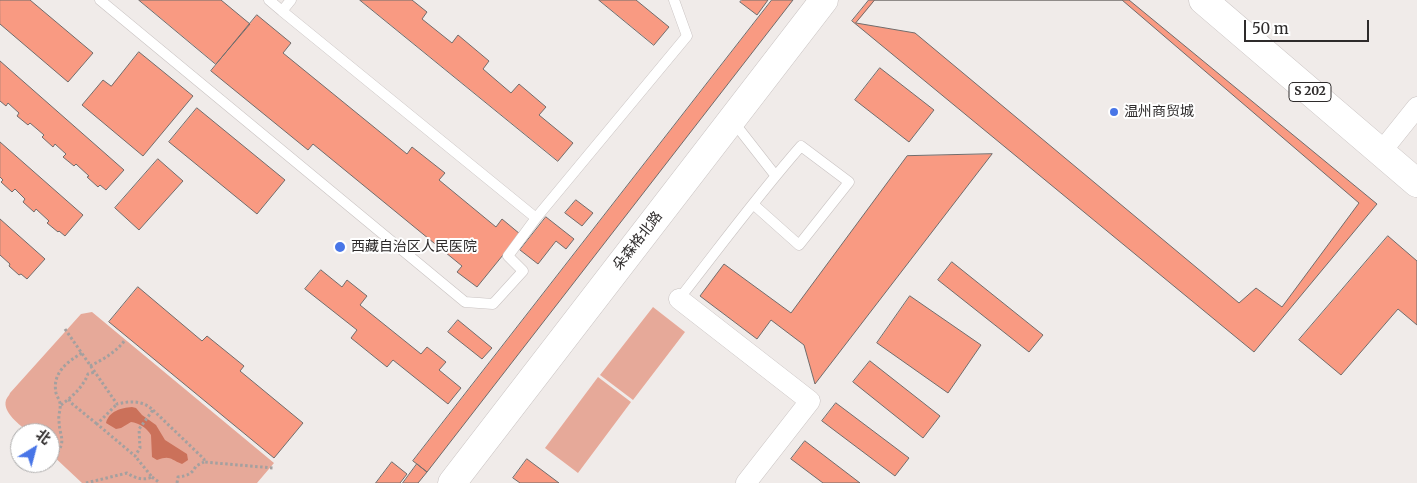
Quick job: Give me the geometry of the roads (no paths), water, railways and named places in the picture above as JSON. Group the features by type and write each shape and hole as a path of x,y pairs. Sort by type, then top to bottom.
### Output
{"street":[{"name":"朵森格北路","path":"452,483 824,0"},
{"name":"S 202","path":"1203,0 1417,183"},
{"path":"1380,152 1417,108"},
{"path":"679,299 810,401 746,483"}],"lane":[{"path":"100,0 465,302 493,304 523,271 508,256 536,218 687,36 674,0"},
{"path":"269,0 536,218"},
{"path":"282,11 291,0"},
{"path":"731,119 775,175"},
{"path":"679,299 775,175 801,146 849,182 799,245 753,204"}],"place":[{"name":"温州商贸城","path":"1114,112"},
{"name":"西藏自治区人民医院","path":"340,247"}]}
